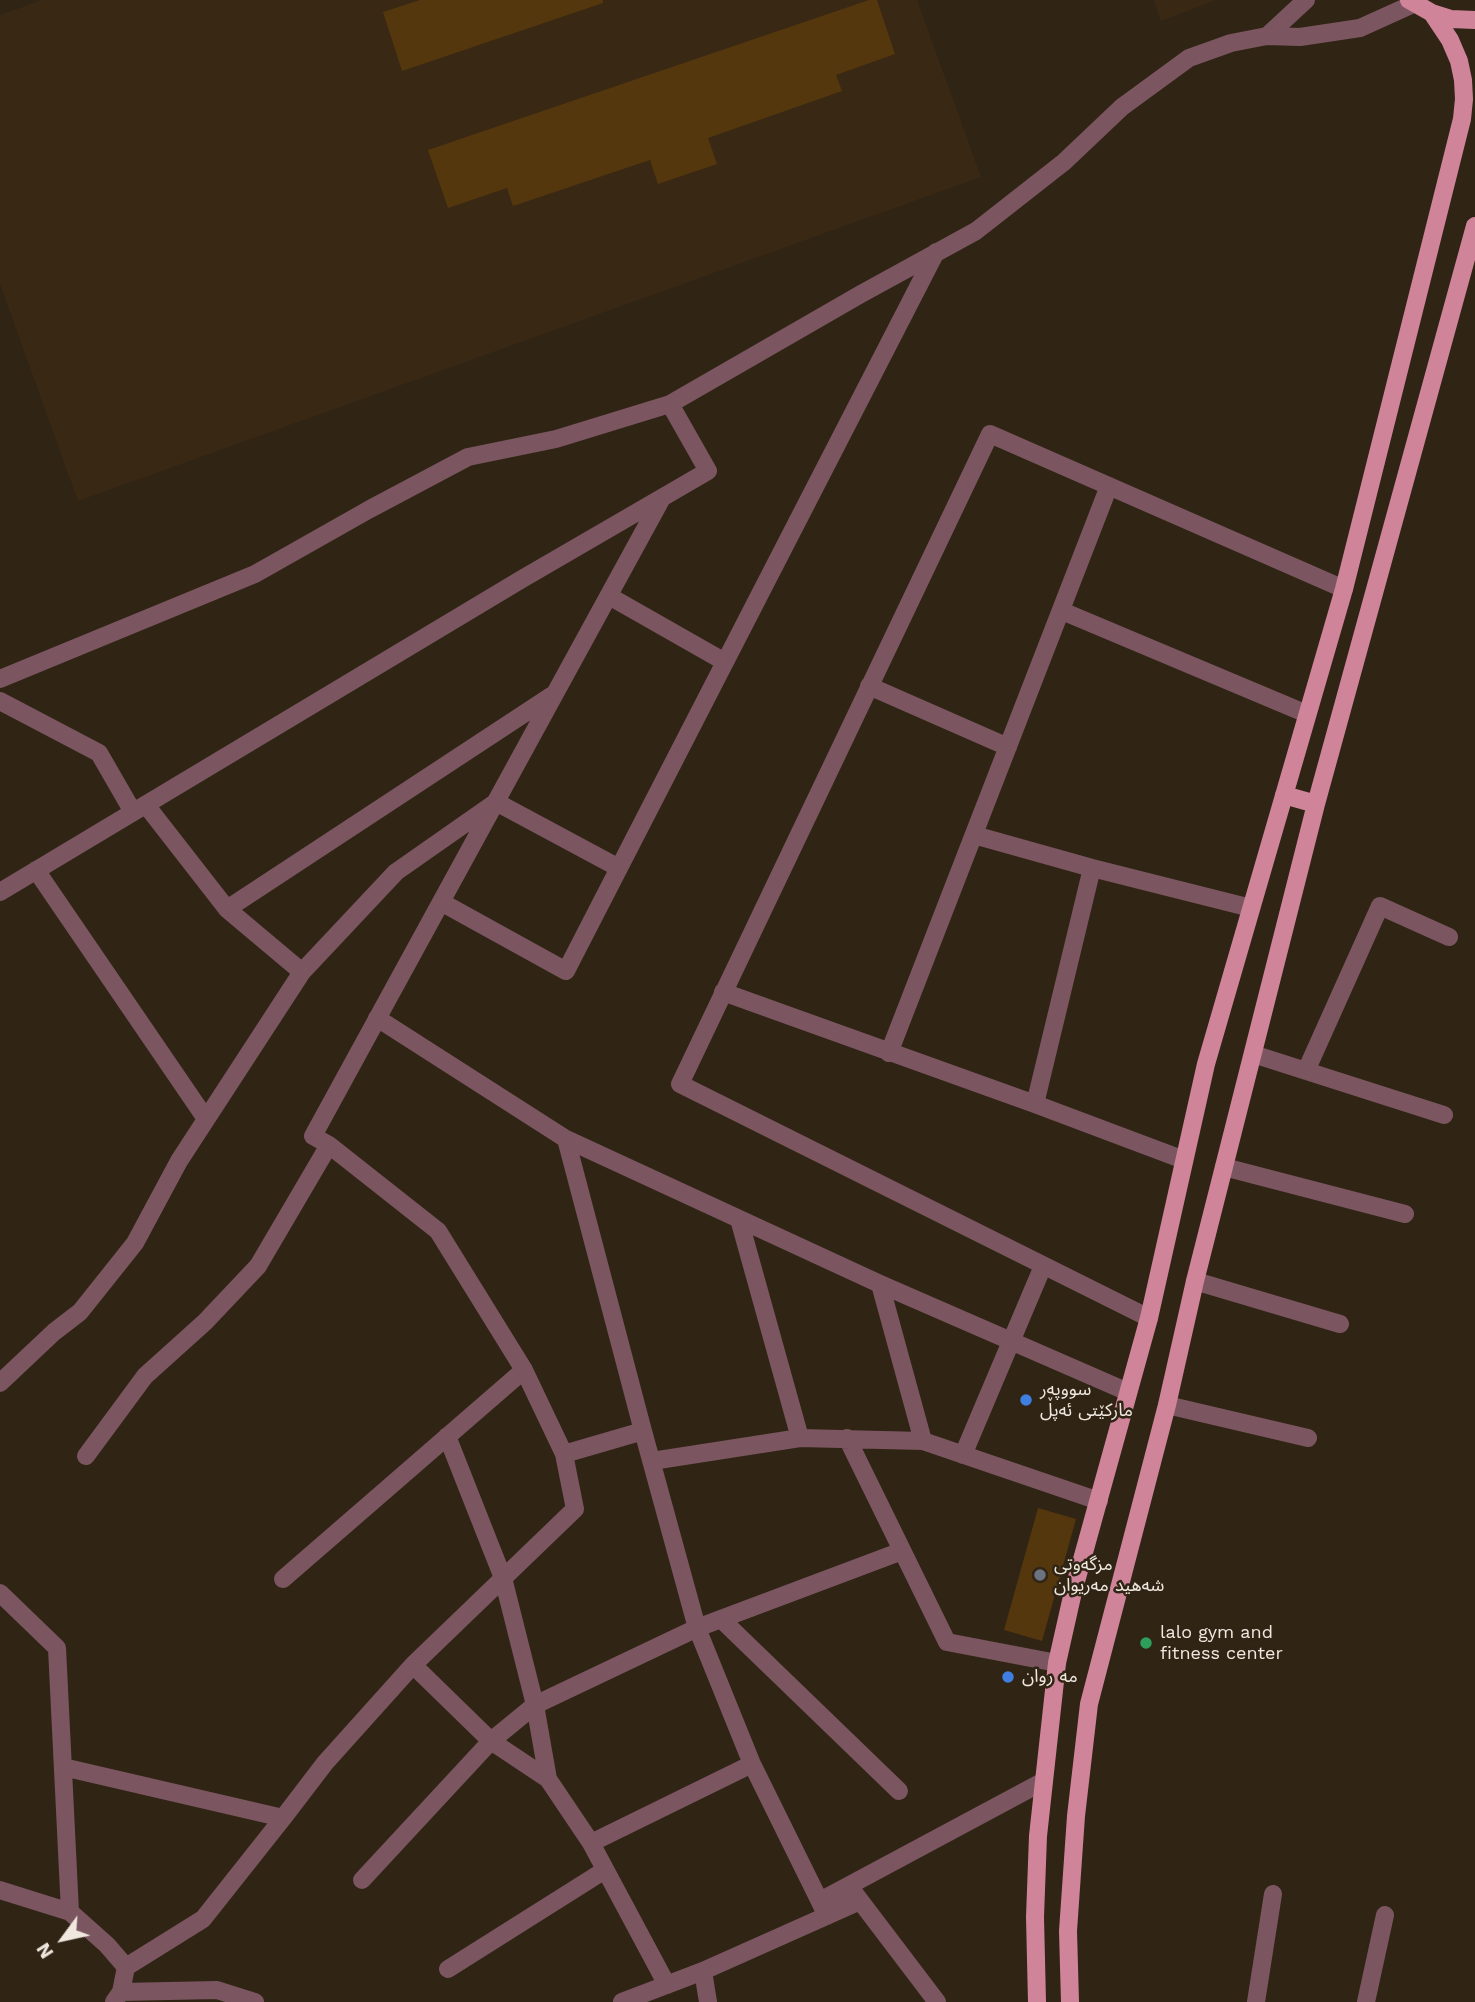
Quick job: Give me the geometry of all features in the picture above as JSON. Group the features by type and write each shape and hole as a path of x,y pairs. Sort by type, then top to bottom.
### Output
{"main road":[{"path":"1411,2 1451,19 1475,20"},
{"path":"1037,2002 1035,1917 1038,1836 1057,1663 1073,1592 1149,1318 1206,1064 1344,589 1462,120 1463,80 1458,61 1450,40 1432,13"},
{"path":"1070,2002 1068,1931 1076,1816 1089,1704 1167,1405 1195,1281 1316,804 1475,226"},
{"path":"1284,795 1316,804"}],"street":[{"path":"1267,36 1306,0"},
{"path":"0,679 255,573 468,457 556,439 670,404 976,231 1064,162 1122,107 1189,58 1231,43 1267,36 1300,37 1360,28 1411,2"},
{"path":"441,902 566,971 936,253"},
{"path":"0,892 522,579 708,471 670,404"},
{"path":"1149,1318 680,1084 990,434 1344,589"},
{"path":"889,1053 1109,486"},
{"path":"255,2002 217,1990 118,1997 126,1967 204,1919 319,1770 413,1665 575,1509 564,1454 524,1370 438,1231 329,1145 313,1136 662,498"},
{"path":"608,596 725,662"},
{"path":"1062,611 1307,714"},
{"path":"869,686 1008,747"},
{"path":"227,909 555,694"},
{"path":"0,701 99,753 139,809 227,909 302,972"},
{"path":"496,802 618,868"},
{"path":"0,1383 54,1332 80,1312 135,1243 179,1161 302,972 397,872 496,802"},
{"path":"974,835 1251,908"},
{"path":"1035,1104 1092,868"},
{"path":"36,870 206,1119"},
{"path":"1306,1071 1380,906 1449,937"},
{"path":"723,992 1184,1160"},
{"path":"377,1018 566,1139 880,1284 1128,1392"},
{"path":"1253,1054 1444,1115"},
{"path":"566,1139 697,1628 752,1764 823,1908"},
{"path":"86,1456 145,1376 205,1322 258,1266 329,1145"},
{"path":"1224,1167 1405,1214"},
{"path":"739,1219 800,1438"},
{"path":"964,1455 1043,1266"},
{"path":"1195,1281 1339,1324"},
{"path":"880,1284 923,1441"},
{"path":"283,1579 524,1370"},
{"path":"1167,1405 1308,1438"},
{"path":"564,1454 643,1431"},
{"path":"447,1436 503,1578 535,1705 548,1779"},
{"path":"652,1461 800,1438 923,1441 1099,1501"},
{"path":"847,1438 947,1642 1057,1663"},
{"path":"362,1880 491,1741 535,1705 697,1628 902,1551"},
{"path":"0,1592 57,1648 70,1912"},
{"path":"721,1619 899,1791"},
{"path":"413,1665 491,1741 548,1779 591,1843 667,1984"},
{"path":"591,1843 752,1764"},
{"path":"63,1767 283,1818"},
{"path":"622,2002 703,1971 823,1908 848,1885 1044,1781"},
{"path":"448,1969 605,1870"},
{"path":"848,1885 937,2002"},
{"path":"0,1890 70,1912 107,1945 126,1967"},
{"path":"1256,2002 1273,1894"},
{"path":"823,1908 860,1901"},
{"path":"1366,2002 1385,1914"},
{"path":"703,1971 708,2002"}],"shaded area":[{"path":"42,0 917,0 981,177 78,501 0,284 0,15"},
{"path":"1154,0 1216,0 1161,21"}],"building":[{"path":"420,0 603,0 603,3 402,71 383,12"},
{"path":"869,0 877,0 895,54 836,75 842,91 708,138 717,164 658,184 650,160 513,206 507,188 448,208 428,150"},
{"name":"مزگەوتی شەھید مەریوان","path":"1038,1508 1076,1519 1042,1641 1004,1630"}],"place":[{"name":"سووپەر مارکێتی ئەپڵ","path":"1026,1400"},
{"name":"مزگەوتی شەھید مەریوان","path":"1040,1575"},
{"name":"lalo gym and fitness center","path":"1146,1643"},
{"name":"مه روان","path":"1008,1677"}]}
